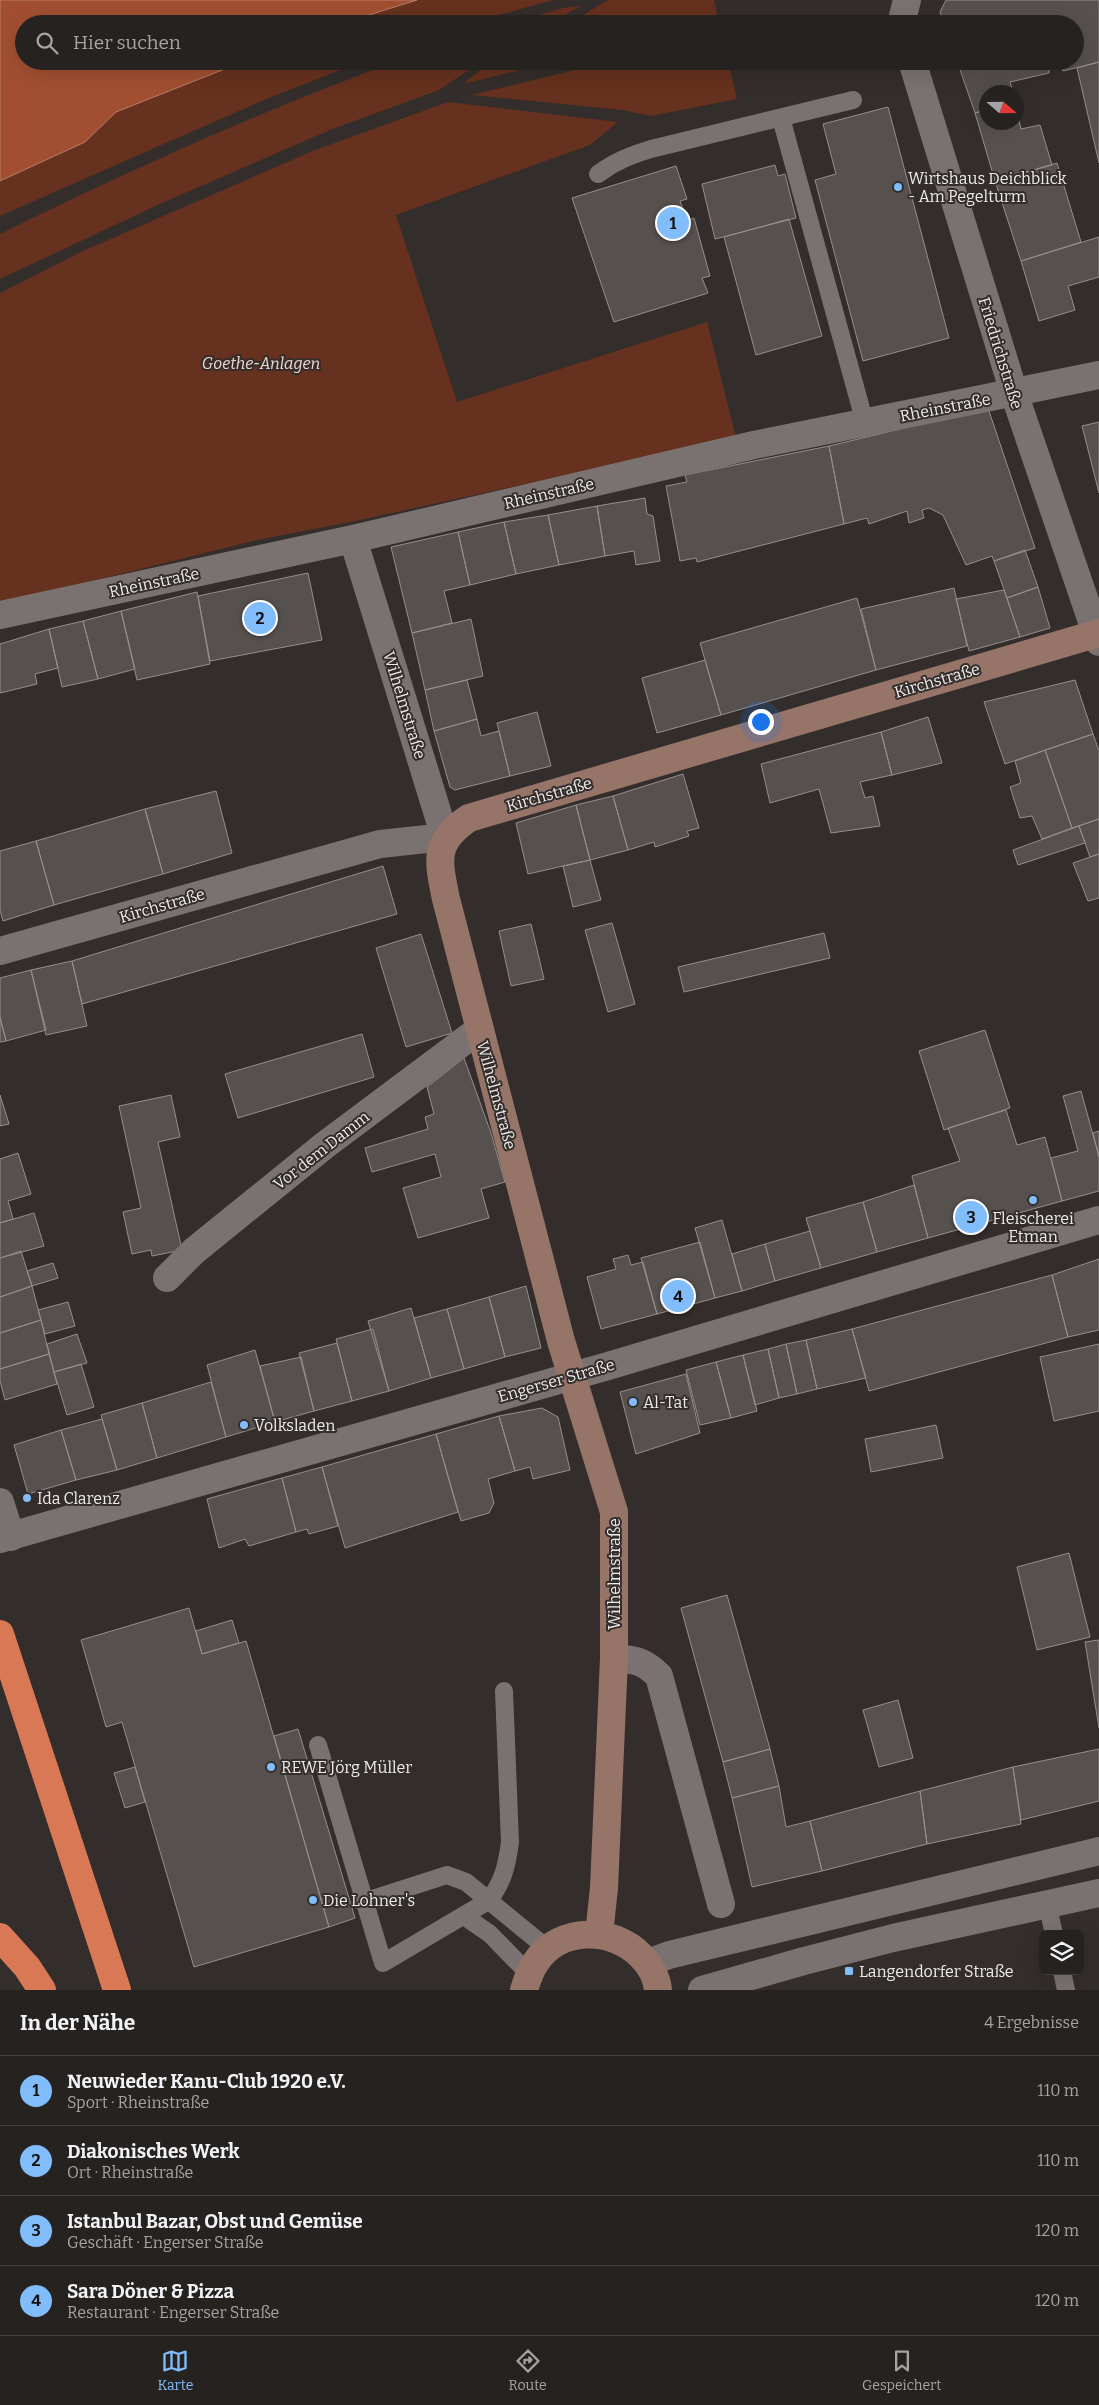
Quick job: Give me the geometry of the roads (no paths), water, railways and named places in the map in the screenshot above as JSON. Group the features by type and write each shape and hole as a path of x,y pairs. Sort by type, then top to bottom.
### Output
{"highway":[{"path":"0,1634 117,1990"},
{"path":"0,1937 27,1968 42,1990"}],"street":[{"path":"905,15 907,0"},
{"name":"Friedrichstraße","path":"915,70 1014,393 1098,636"},
{"name":"Rheinstraße","path":"0,615 353,539 754,445 1099,375"},
{"name":"Wilhelmstraße","path":"353,539 445,837 439,864 480,1029 571,1375 614,1512 614,1658 604,1888 599,1934"},
{"name":"Kirchstraße","path":"0,951 380,844 445,837 469,818 1098,636"},
{"name":"Vor dem Damm","path":"167,1278 194,1251 325,1145 480,1029"},
{"name":"Engerser Straße","path":"6,1538 1099,1220"},
{"path":"0,1502 6,1538"},
{"path":"614,1658 639,1660 650,1666 659,1676 721,1904"},
{"path":"648,1963 669,1955 1099,1851"},
{"path":"702,1990 884,1940 1099,1893"},
{"path":"526,1982 536,1960 548,1949 563,1940 581,1934 599,1934 618,1939 634,1949 648,1963 658,1990"}],"lane":[{"path":"598,174 610,164 651,149 853,100"},
{"path":"781,118 865,422"},
{"path":"318,1745 383,1964 488,1901 499,1887 508,1862 510,1842 504,1691"},
{"path":"364,1902 447,1875 466,1882 548,1949"},
{"path":"1048,1903 1053,1930"},
{"path":"464,1916 490,1934 526,1982"},
{"path":"1063,1975 1066,1990"}],"place":[{"name":"Wirtshaus Deichblick - Am Pegelturm","path":"898,187"},
{"name":"Neuwieder Kanu-Club 1920 e.V.","path":"673,223"},
{"name":"Diakonisches Werk","path":"260,618"},
{"name":"Fleischerei Etman","path":"1033,1200"},
{"name":"Istanbul Bazar, Obst und Gemüse","path":"971,1217"},
{"name":"Sara Döner & Pizza","path":"678,1296"},
{"name":"Al-Tat","path":"633,1402"},
{"name":"Volksladen","path":"244,1425"},
{"name":"Ida Clarenz","path":"27,1498"},
{"name":"REWE Jörg Müller","path":"271,1767"},
{"name":"Die Lohner's","path":"313,1900"},
{"name":"Langendorfer Straße","path":"849,1971"}],"park label":[{"name":"Goethe-Anlagen","path":"261,363"}]}
